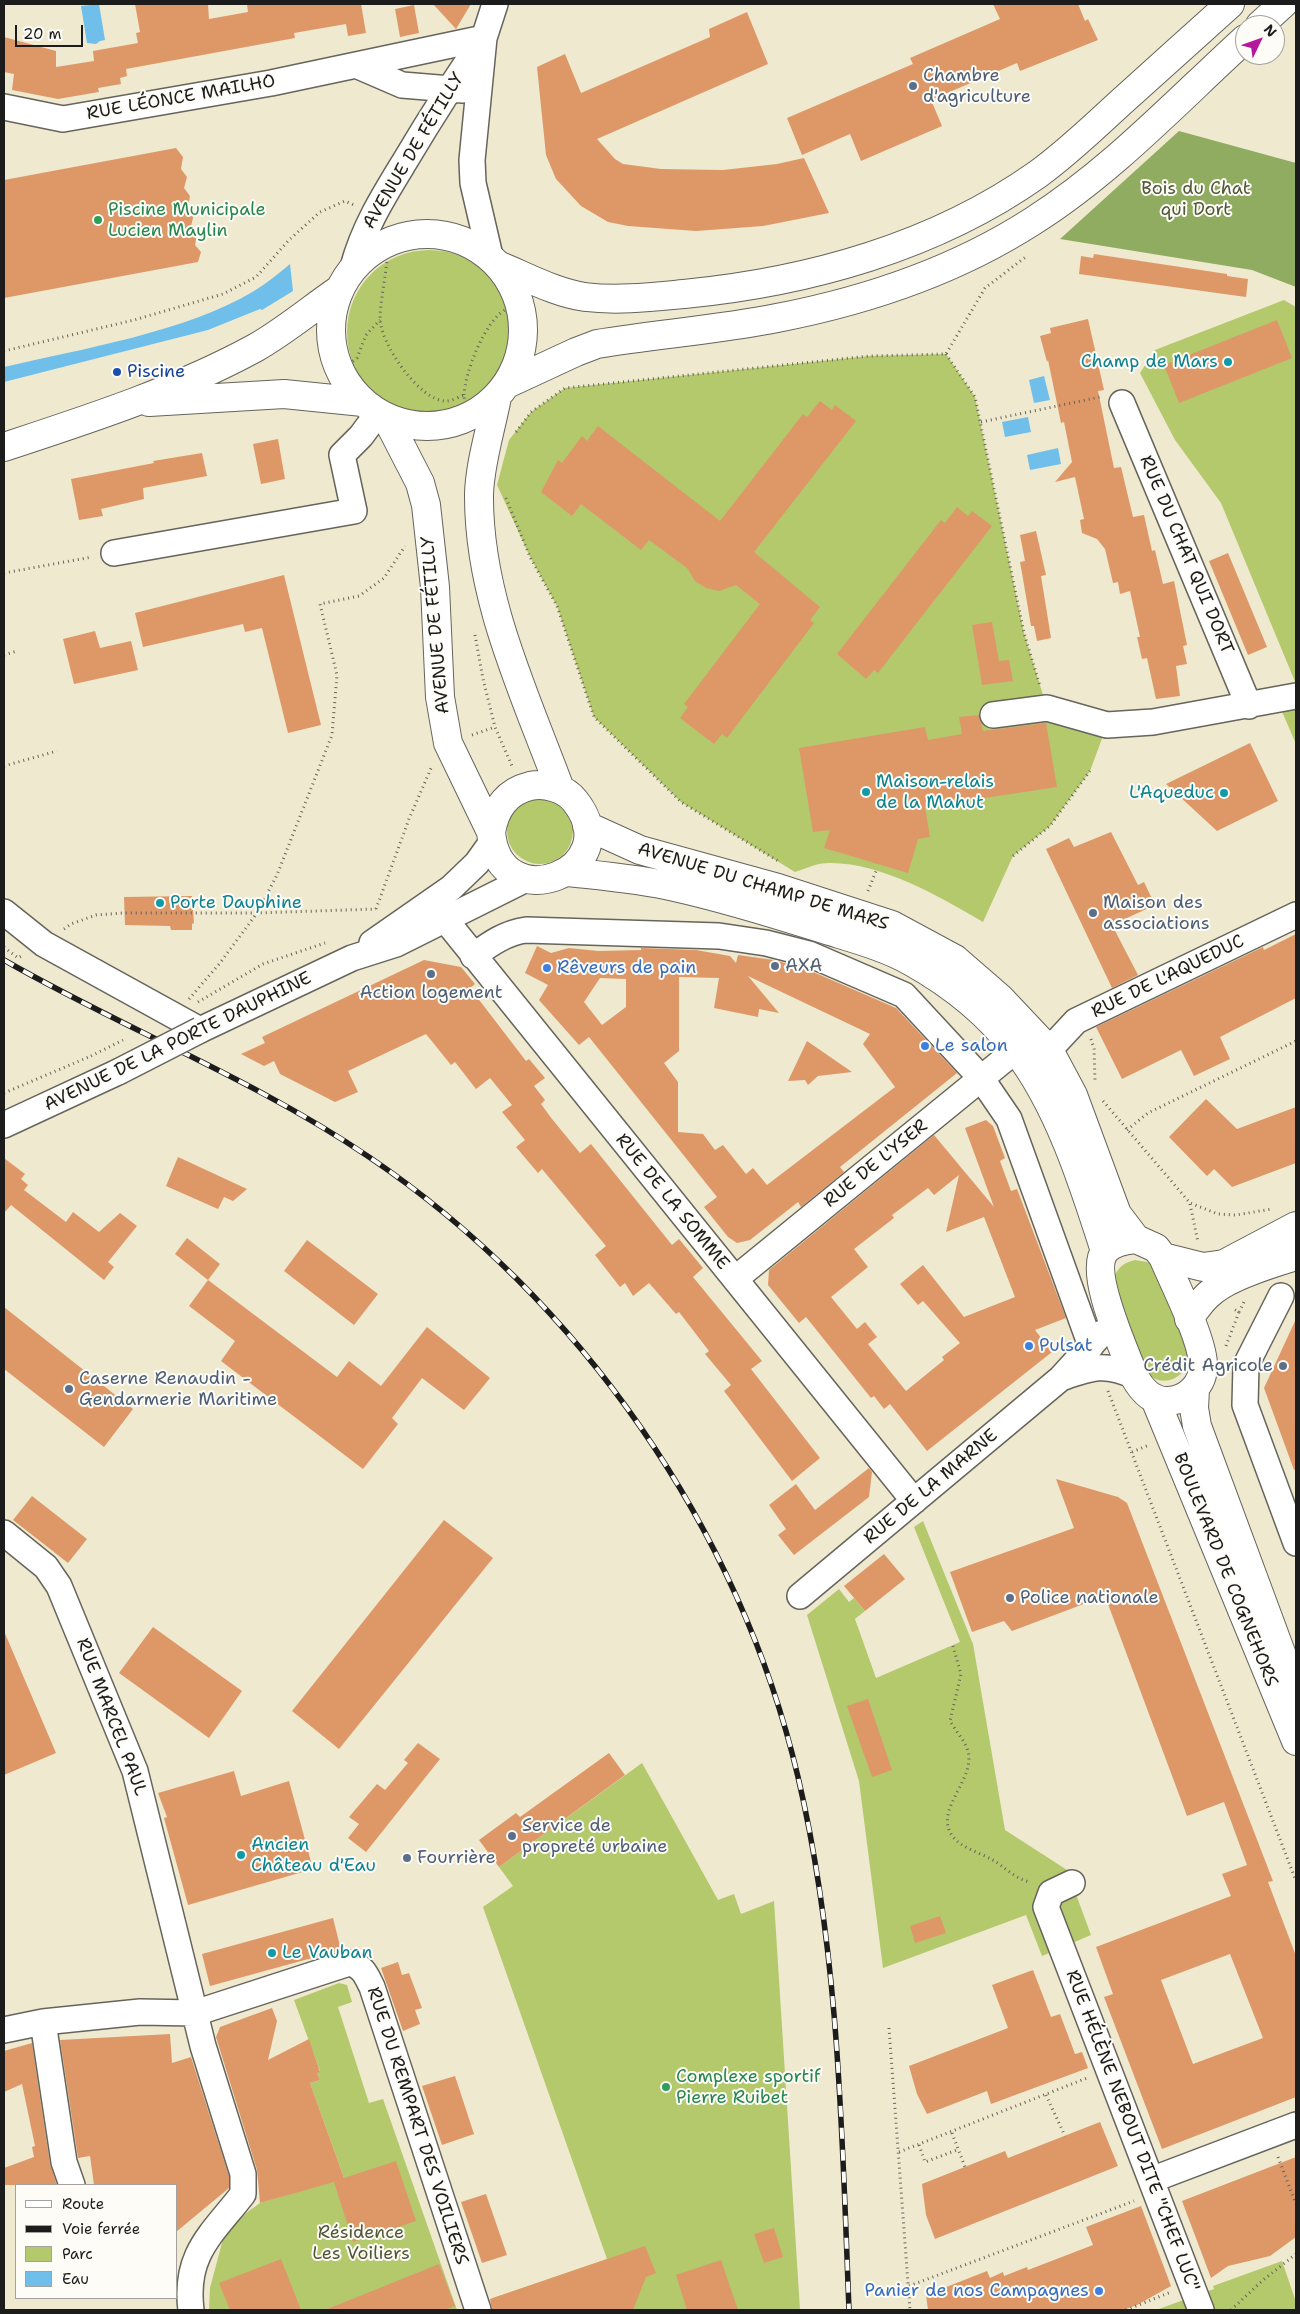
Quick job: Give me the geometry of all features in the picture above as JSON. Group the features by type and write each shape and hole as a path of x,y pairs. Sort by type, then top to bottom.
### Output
{"main road":[{"path":"4,447 137,402 256,347 346,278 369,252 388,241 408,234 430,233 452,236 472,244 495,261 542,283 584,297 612,299 730,289 811,274 914,240 986,207 1038,174 1075,144 1230,4"},
{"path":"1271,15 1283,4"},
{"path":"137,402 191,401 284,394 333,399 376,410 405,424 426,426 447,424 465,407 576,352 597,344 739,324 812,310 890,287 971,255 1006,238 1034,220 1099,173 1235,48"},
{"path":"495,261 513,285 521,307 524,327 522,347 517,366 502,390 480,493 484,558 496,616 560,789"},
{"path":"346,278 333,308 331,327 332,348 338,367 348,386 376,410"},
{"name":"AVENUE DE FÉTILLY","path":"376,410 420,483 426,505 435,587 440,697 448,743 492,837"},
{"path":"538,785 560,789 573,798 582,811 587,826 586,844 579,860 567,872 554,878 540,881 526,879 510,871 499,858 492,837 494,817 500,805 507,797 520,788 538,785"},
{"name":"AVENUE DU CHAMP DE MARS","path":"587,826 640,850 778,888 892,925 922,940 970,972 1018,1016 1049,1050 1073,1095 1117,1214 1136,1239"},
{"name":"AVENUE DU CHAMP DE MARS","path":"567,872 674,887 783,916 881,948 910,961 962,995 1000,1031 1016,1050 1050,1101 1105,1251"},
{"path":"1195,1389 1183,1398 1168,1401 1155,1399 1146,1393 1134,1376 1101,1280 1101,1259 1105,1251 1115,1244 1136,1239 1146,1241 1163,1257 1182,1264 1203,1267 1224,1264 1288,1217"},
{"path":"1189,1319 1201,1302 1215,1289 1265,1266 1296,1256"},
{"name":"BOULEVARD DE COGNEHORS","path":"1163,1257 1189,1319 1203,1365 1202,1376 1195,1389 1194,1408 1197,1426 1296,1693"},
{"name":"BOULEVARD DE COGNEHORS","path":"1155,1399 1296,1741"}],"street":[{"name":"AVENUE DE FÉTILLY","path":"495,4 484,38 472,160 473,182 495,261"},
{"name":"AVENUE DE FÉTILLY","path":"346,278 371,216 448,90 484,38"},
{"name":"RUE LÉONCE MAILHO","path":"4,107 63,119 271,83 484,38"},
{"path":"358,66 402,85 479,91"},
{"path":"402,85 415,98 420,116 421,134"},
{"name":"RUE DU CHAT QUI DORT","path":"1122,403 1249,706"},
{"path":"114,553 354,511 342,454 361,436 376,410"},
{"path":"993,715 1047,708 1107,725 1153,722 1296,696"},
{"name":"AVENUE DE LA PORTE DAUPHINE","path":"4,1125 118,1072 200,1030 352,958 396,944 438,912 492,837"},
{"name":"AVENUE DE LA PORTE DAUPHINE","path":"352,958 377,924 438,912 486,897 526,879"},
{"path":"4,912 44,944 200,1030"},
{"name":"RUE DE LA SOMME","path":"438,912 914,1501"},
{"name":"RUE DE L'AQUEDUC","path":"1049,1050 1076,1021 1296,914"},
{"path":"473,956 502,937 526,930 719,936 766,943 809,954 904,996 981,1078 1009,1119 1095,1356 1110,1367 1134,1376"},
{"name":"RUE DE L'YSER","path":"735,1279 1016,1050"},
{"path":"1265,1266 1288,1293 1246,1365 1245,1406 1296,1543"},
{"name":"RUE DE LA MARNE","path":"800,1596 1061,1378 1095,1356 1099,1338 1112,1316"},
{"name":"RUE MARCEL PAUL","path":"4,1533 46,1567 59,1586 117,1724 142,1795 195,2012 244,2186 243,2194 213,2229 201,2248 193,2267 191,2310"},
{"name":"RUE HÉLÈNE NEBOUT DITE \"CHEF LUC\"","path":"1065,1886 1051,1893 1046,1907 1200,2310"},
{"name":"RUE DU REMPART DES VOILIERS","path":"4,2030 43,2022 104,2015 140,2012 195,2012 349,1963 363,1970 372,1987 478,2310"},
{"path":"43,2022 64,2162 72,2184"},
{"path":"1154,2187 1296,2125"}],"path":[{"path":"4,351 134,320 224,294 256,277 289,240 320,212 345,201 354,205"},
{"path":"388,255 380,320 388,346 400,365 430,395 465,407 469,370 478,346 487,331 507,309 521,307 532,302 542,283"},
{"path":"333,399 324,372 349,364 357,358 366,335 380,320"},
{"path":"946,354 975,397 1024,633 1047,708"},
{"path":"981,422 1108,396 1122,403"},
{"path":"503,490 530,557 557,606 594,717 681,802 779,862"},
{"path":"174,1016 220,963 258,913 277,876 332,735 338,675 320,604 359,596 384,578 407,542"},
{"path":"4,573 114,553"},
{"path":"4,655 17,651"},
{"path":"495,727 506,747 520,788"},
{"path":"44,944 71,924 96,915 123,912 258,913 376,908 409,819 436,757 448,743"},
{"path":"4,766 58,751"},
{"path":"1013,856 1050,826 1090,771"},
{"path":"174,1016 263,964 332,940"},
{"path":"4,947 18,958"},
{"path":"1076,1021 1091,1038 1094,1049 1096,1089"},
{"path":"1127,1130 1148,1113 1296,1041"},
{"path":"4,1093 91,1056"},
{"path":"1098,1094 1190,1203 1201,1209 1218,1214 1288,1217"},
{"path":"1095,1356 1296,1881"},
{"path":"953,1646 962,1674 950,1721 968,1752 966,1774 947,1814 948,1827 954,1839 996,1861 1022,1880 1065,1886"},
{"path":"889,2028 910,2310"},
{"path":"899,2152 952,2133 1108,2069"},
{"path":"1046,2095 1064,2136"},
{"path":"952,2133 957,2150 966,2167"},
{"path":"1270,2135 1296,2204"},
{"path":"919,2145 925,2162 957,2150"},
{"path":"909,2286 1154,2187"},
{"path":"1231,2310 1262,2281 1296,2254"},
{"path":"1126,2310 1190,2284"}],"green space":[{"name":"Bois du Chat qui Dort","path":"1179,131 1296,163 1296,287 1252,270 1060,239"},
{"path":"429,250 453,254 474,264 487,274 497,287 507,308 511,332 507,356 497,377 487,390 474,400 453,410 429,414 405,410 384,400 371,390 361,377 351,356 347,332 351,308 361,287 371,274 384,264 405,254"},
{"path":"1284,300 1296,307 1296,684 1221,503 1175,440 1140,373 1155,350"},
{"path":"946,354 975,397 1024,633 1047,708 1107,725 1090,771 1050,826 1013,856 983,922 929,892 869,868 849,864 825,863 795,872 681,802 594,717 557,606 530,557 497,485 509,440 531,412 565,388 869,356"},
{"path":"1296,696 1296,744 1277,700"},
{"path":"533,798 547,798 559,803 568,812 573,824 571,844 564,855 547,864 533,864 521,859 512,850 507,838 507,824 512,812 521,803"},
{"path":"1135,1260 1147,1262 1158,1270 1188,1352 1187,1366 1180,1375 1170,1380 1162,1381 1155,1379 1143,1369 1113,1278 1122,1266"},
{"path":"923,1521 973,1644 1005,1830 1067,1870 1091,1935 1042,1956 1026,1915 883,1968 859,1781 807,1615 839,1589 849,1602 854,1598 865,1611 855,1619 876,1678 960,1642 914,1527"},
{"name":"Complexe sportif Pierre Ruibet","path":"642,1763 718,1900 734,1894 741,1914 774,1901 800,2310 496,2310 493,2298 607,2259 483,1907 513,1886 499,1867"},
{"name":"Résidence Les Voiliers","path":"339,1983 347,1985 352,2002 338,2007 369,2103 383,2099 457,2310 209,2310 210,2288 223,2239 242,2216 260,2203 344,2178 310,2083 320,2080 317,2073 320,2071 294,2000"},
{"path":"1282,2261 1296,2302 1296,2310 1156,2310 1214,2289 1213,2286"}],"water":[{"path":"99,4 105,40 96,44 87,43 81,6"},
{"path":"290,264 293,291 262,310 260,309 208,330 4,382 4,367 132,338 197,318 254,291"},
{"path":"1044,376 1050,400 1034,403 1029,380"},
{"path":"1028,417 1031,432 1005,437 1002,422"},
{"path":"1058,448 1061,464 1030,470 1027,455"}],"building":[{"path":"135,4 208,4 209,19 248,12 247,4 361,4 366,33 348,36 346,24 294,33 295,38 126,69 127,76 120,78 121,84 98,88 99,92 58,99 12,90 14,74 4,72 4,37 56,51 56,67 94,61 93,51 138,43 136,33 140,32"},
{"path":"433,4 471,4 456,29"},
{"name":"Chambre d'agriculture","path":"993,4 1078,4 1085,21 1088,19 1098,40 1020,71 1017,63 931,100 942,126 861,161 850,134 802,155 787,118 913,64 910,58 1000,19"},
{"path":"414,5 419,33 400,37 395,9"},
{"path":"747,12 768,64 597,139 615,159 623,164 661,169 723,170 777,164 804,158 829,213 763,226 696,231 628,226 608,222 581,206 556,179 546,155 537,67 565,54 581,93 710,37 709,29"},
{"name":"Piscine Municipale Lucien Maylin","path":"176,148 183,157 181,169 187,177 184,188 190,196 188,207 194,214 191,226 197,234 195,245 201,252 198,262 4,298 4,180"},
{"path":"1094,254 1227,274 1227,276 1248,279 1246,297 1079,274 1081,256 1093,258"},
{"path":"1088,319 1104,390 1098,391 1114,468 1121,467 1133,517 1144,515 1152,551 1155,550 1163,584 1174,581 1187,645 1183,646 1187,664 1176,666 1180,696 1156,699 1147,658 1142,659 1137,637 1140,637 1130,591 1120,594 1118,582 1113,583 1105,549 1097,539 1082,533 1080,520 1084,519 1075,477 1055,482 1072,462 1064,422 1061,423 1048,360 1047,362 1040,336 1051,333 1050,328"},
{"name":"Champ de Mars","path":"1277,320 1292,358 1179,403 1164,365"},
{"path":"820,401 832,410 835,405 856,421 754,552 820,607 810,620 814,623 727,738 722,734 714,744 680,718 688,707 684,704 760,604 736,585 719,591 706,588 695,581 687,568 649,540 641,550 581,504 572,516 541,492 558,460 562,463 582,436 587,441 598,426 720,521 803,414 807,417"},
{"path":"278,439 285,479 261,484 253,444"},
{"path":"202,453 207,476 143,488 144,499 101,509 103,516 79,520 71,479 154,463 153,461"},
{"path":"957,507 968,516 972,511 992,526 878,673 874,670 866,679 837,654 941,520 945,523"},
{"path":"1036,531 1046,575 1041,576 1051,638 1037,641 1034,626 1031,626 1020,562 1025,561 1020,535"},
{"path":"1228,553 1267,647 1248,655 1209,561"},
{"path":"284,575 321,725 288,733 262,628 245,632 243,624 143,647 135,613"},
{"path":"992,622 999,661 1009,660 1013,681 982,685 972,625"},
{"path":"95,631 100,648 131,641 138,670 74,684 63,639"},
{"name":"Maison-relais de la Mahut","path":"979,715 983,731 1046,723 1057,787 925,807 930,837 918,839 908,873 824,848 830,830 813,832 799,748 925,727 928,740 962,734 959,717"},
{"name":"L'Aqueduc","path":"1250,743 1278,801 1217,831 1166,784"},
{"path":"1111,832 1138,885 1144,882 1155,905 1112,925 1138,975 1112,988 1046,849 1069,838 1074,847"},
{"path":"192,896 194,923 192,924 192,930 171,930 170,926 125,925 124,897"},
{"path":"1296,934 1296,998 1220,1037 1230,1059 1194,1076 1181,1050 1122,1079 1096,1027 1263,947 1264,950"},
{"path":"537,946 551,953 569,948 598,951 641,950 641,948 696,950 730,956 736,963 738,955 774,960 804,968 896,1008 957,1073 840,1167 844,1172 801,1207 798,1202 750,1240 737,1243 728,1237 704,1207 717,1197 589,1037 579,1045 539,1000 548,985 525,973","holes":["748,976 870,1034 863,1044 895,1087 767,1185 753,1168 746,1174 723,1145 715,1150 703,1134 678,1132 678,1082 664,1063 679,1051 679,977 719,978 714,1008 758,1017 759,1009 779,1013","600,978 626,979 626,1007 602,1025 584,1002"]},
{"path":"424,960 461,967 475,984 470,988 526,1061 529,1059 545,1078 534,1086 545,1100 541,1104 552,1119 580,1153 591,1144 672,1245 679,1239 703,1268 693,1277 762,1361 751,1369 820,1458 792,1481 724,1391 731,1385 705,1354 709,1351 679,1312 676,1314 649,1283 633,1296 625,1283 620,1287 595,1255 606,1246 542,1169 538,1173 516,1147 525,1140 502,1112 512,1105 490,1078 476,1089 455,1062 451,1065 426,1034 348,1071 358,1092 335,1102 280,1074 274,1061 264,1066 241,1054 265,1043 262,1037"},
{"path":"807,1041 852,1072 818,1076 808,1085 805,1080 788,1081"},
{"path":"1206,1099 1237,1129 1296,1107 1296,1163 1232,1187 1214,1169 1207,1176 1169,1137"},
{"path":"986,1120 993,1126 1005,1158 1000,1161 1011,1191 1017,1189 1066,1318 1035,1330 1052,1352 927,1451 890,1404 884,1409 874,1396 871,1398 806,1317 799,1323 768,1285 769,1270 934,1135 994,1207 965,1128","holes":["959,1175 946,1232 984,1217 1015,1297 964,1317 923,1265 900,1284 918,1305 923,1301 960,1343 942,1357 944,1360 906,1391 868,1344 877,1337 865,1322 857,1329 831,1297 868,1267 854,1249 894,1218 892,1215 928,1188 934,1195"]},
{"path":"178,1157 247,1189 233,1201 224,1197 218,1209 166,1186"},
{"path":"4,1158 25,1174 21,1179 28,1185 24,1190 66,1222 73,1212 99,1232 120,1213 137,1226 108,1262 114,1267 104,1280 11,1205 4,1213"},
{"path":"187,1238 220,1264 208,1280 175,1254"},
{"path":"307,1240 378,1294 354,1325 284,1271"},
{"path":"208,1280 337,1377 349,1361 381,1386 427,1327 490,1378 464,1410 422,1378 392,1418 398,1424 363,1469 221,1361 235,1341 189,1306"},
{"name":"Caserne Renaudin - Gendarmerie Maritime","path":"4,1307 133,1409 104,1447 4,1369"},
{"path":"1296,1319 1296,1469 1294,1470 1264,1388"},
{"path":"869,1468 872,1472 869,1497 794,1555 778,1535 786,1529 769,1505 796,1484 815,1510"},
{"path":"1056,1479 1118,1497 1127,1503 1273,1881 1268,1882 1296,1956 1296,2097 1162,2149 1104,1997 1113,1994 1096,1947 1231,1896 1222,1874 1247,1865 1224,1802 1187,1816 1105,1596 1012,1631 1004,1621 972,1632 950,1572 1074,1528","holes":["1230,1954 1263,2038 1193,2064 1161,1980"]},
{"path":"32,1496 87,1539 68,1563 13,1520"},
{"path":"444,1520 493,1558 339,1749 292,1711"},
{"path":"884,1554 905,1579 865,1611 844,1586"},
{"path":"153,1627 242,1691 209,1738 119,1673"},
{"path":"4,1631 56,1753 4,1775"},
{"path":"868,1699 892,1770 872,1777 847,1706"},
{"path":"418,1743 440,1759 366,1852 348,1838 359,1824 349,1817 377,1784 385,1790 408,1763 404,1760"},
{"path":"609,1753 625,1775 499,1867 479,1840 516,1813 520,1817"},
{"name":"Ancien Château d'Eau","path":"234,1771 241,1796 289,1781 313,1869 188,1905 164,1818 167,1817 158,1793"},
{"path":"940,1916 946,1933 915,1943 910,1926"},
{"name":"Le Vauban","path":"333,1918 341,1950 210,1986 202,1954"},
{"path":"398,1962 402,1975 409,1973 422,2008 415,2010 420,2024 403,2031 381,1968"},
{"path":"1033,1970 1051,2017 1060,2014 1075,2054 1082,2052 1088,2068 991,2104 987,2091 927,2114 917,2094 909,2066 1008,2028 992,1985"},
{"path":"272,2008 277,2021 268,2060 309,2039 320,2072 317,2073 320,2080 310,2083 344,2178 396,2161 416,2221 353,2242 334,2182 260,2203 257,2170 216,2037 220,2027"},
{"path":"170,2034 172,2063 191,2057 229,2176 229,2188 178,2230 178,2184 94,2184 90,2156 78,2158 60,2040"},
{"path":"32,2043 50,2164 57,2184 4,2185 4,2168 34,2157 32,2147 35,2146 22,2084 4,2092 4,2051"},
{"path":"455,2076 474,2134 442,2145 422,2086"},
{"path":"1100,2122 1118,2166 935,2239 926,2215 922,2184 1005,2151 1008,2158"},
{"path":"1296,2157 1296,2237 1270,2256 1228,2266 1211,2278 1182,2201"},
{"path":"486,2194 507,2255 482,2263 461,2202"},
{"path":"1141,2206 1171,2286 1137,2305 1123,2310 928,2310 926,2295 987,2271 990,2278 1003,2272 1004,2276 1027,2267 1028,2270 1093,2245 1086,2227"},
{"path":"774,2228 783,2257 764,2263 754,2234"},
{"path":"645,2246 656,2273 646,2277 633,2310 492,2310 490,2299"},
{"path":"281,2259 301,2310 230,2310 219,2283"},
{"path":"721,2260 738,2310 687,2310 676,2275"},
{"path":"439,2264 455,2306 444,2310 325,2310"}],"railway":[{"path":"4,960 95,1009 280,1103 369,1157 446,1214 517,1279 582,1350 641,1428 692,1510 736,1596 772,1685 798,1777 812,1843 830,1975 841,2109 849,2310"}],"place":[{"name":"Chambre d'agriculture","path":"913,86"},
{"name":"Piscine Municipale Lucien Maylin","path":"98,220"},
{"name":"Champ de Mars","path":"1228,362"},
{"name":"Piscine","path":"117,372"},
{"name":"Maison-relais de la Mahut","path":"866,792"},
{"name":"L'Aqueduc","path":"1224,793"},
{"name":"Porte Dauphine","path":"160,903"},
{"name":"Maison des associations","path":"1093,913"},
{"name":"AXA","path":"775,966"},
{"name":"Rêveurs de pain","path":"547,968"},
{"name":"Action logement","path":"431,974"},
{"name":"Le salon","path":"925,1046"},
{"name":"Pulsat","path":"1029,1346"},
{"name":"Crédit Agricole","path":"1283,1366"},
{"name":"Caserne Renaudin - Gendarmerie Maritime","path":"69,1389"},
{"name":"Police nationale","path":"1010,1598"},
{"name":"Service de propreté urbaine","path":"512,1836"},
{"name":"Ancien Château d'Eau","path":"241,1855"},
{"name":"Fourrière","path":"407,1858"},
{"name":"Le Vauban","path":"272,1953"},
{"name":"Complexe sportif Pierre Ruibet","path":"666,2087"},
{"name":"Panier de nos Campagnes","path":"1099,2291"}]}
